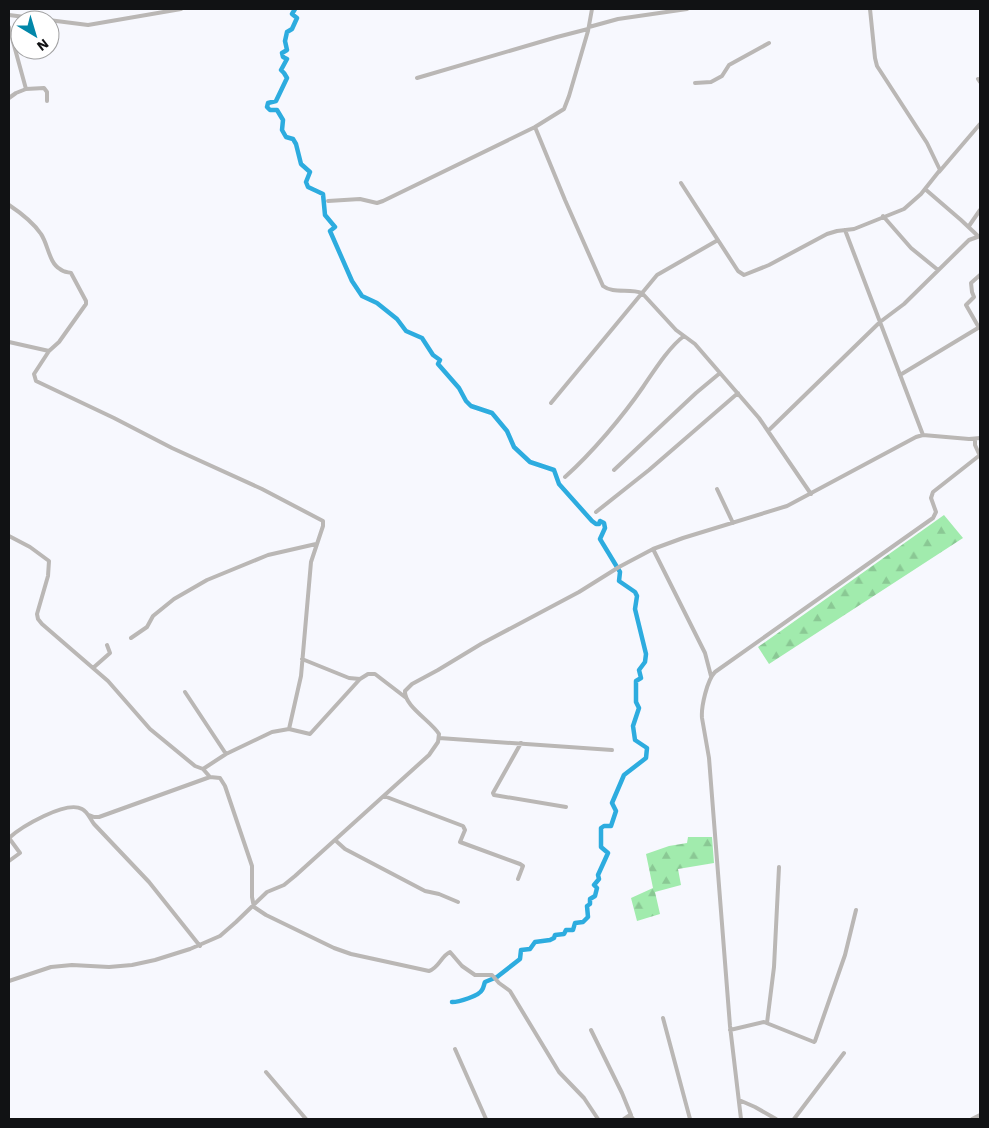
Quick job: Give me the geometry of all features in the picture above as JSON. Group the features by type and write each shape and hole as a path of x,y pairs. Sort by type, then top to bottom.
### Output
{"street":[{"path":"9,15 88,25 180,9"},
{"path":"328,201 360,198 377,203 383,201 535,127 561,112 566,106 592,9"},
{"path":"417,78 618,19 687,9"},
{"path":"870,9 877,66 927,142 939,172"},
{"path":"9,27 26,89"},
{"path":"695,83 711,82 722,76 729,65 769,43"},
{"path":"9,98 26,89 44,88 47,92 47,101"},
{"path":"681,183 738,271 744,275 769,265 827,234 854,229 904,210 925,189 980,124"},
{"path":"535,127 603,286 610,289 642,292 676,330 696,344 768,431 811,494"},
{"path":"768,431 880,322 904,304 969,240 979,236 925,189"},
{"path":"9,205 23,214 38,230 44,238 57,267 62,271 72,274 86,301 86,304 72,325 54,348 49,351 34,374 38,382 172,448 262,489 322,520 323,524 313,554 309,574 302,659 289,729"},
{"path":"969,226 980,210"},
{"path":"884,216 911,248 938,270"},
{"path":"845,230 922,435"},
{"path":"551,403 657,275 718,240"},
{"path":"900,375 978,328 966,305 974,297 971,283 980,275"},
{"path":"565,477 611,428 648,378 684,336"},
{"path":"9,342 49,351"},
{"path":"614,470 696,393 720,374"},
{"path":"596,512 649,470 738,394"},
{"path":"405,696 406,690 412,684 653,549 786,506 909,440 922,435 978,439 975,446 980,455 933,492 931,498 936,512 934,518 711,676"},
{"path":"717,489 733,523"},
{"path":"9,536 30,547 49,561 48,576 37,614 39,621 108,681 150,729 195,766 203,769 210,777"},
{"path":"131,638 147,627 153,616 174,599 207,580 268,555 316,544"},
{"path":"653,549 705,653 711,676 701,712 709,758 730,1030 740,1119"},
{"path":"93,668 110,653 107,645"},
{"path":"302,659 349,678 360,679"},
{"path":"9,981 39,970 58,966 109,967 132,965 160,959 200,946 226,931 267,892 280,887 290,880 429,755 439,738 438,731 412,706 405,696 375,674 368,674 360,679 311,733 289,729 272,732 226,754 203,769"},
{"path":"185,692 226,754"},
{"path":"439,738 612,750"},
{"path":"520,744 493,793 494,795 566,807"},
{"path":"9,862 20,853 9,838 33,821 67,808 79,808 89,815 99,817 210,777 220,778 225,786 252,866 253,904 256,909 320,942 346,952 429,971 450,952 460,964 473,974 483,976 490,974 510,991 559,1072 584,1098 598,1119"},
{"path":"384,796 463,826 465,830 460,842 520,864 522,866 518,879"},
{"path":"89,815 94,824 149,882 200,946"},
{"path":"335,840 345,849 425,891 434,892 458,902"},
{"path":"766,1023 774,967 779,866"},
{"path":"730,1030 764,1022 814,1042 845,955 856,910"},
{"path":"663,1018 690,1119"},
{"path":"591,1030 632,1117 624,1119"},
{"path":"455,1049 486,1119"},
{"path":"794,1119 844,1053"},
{"path":"266,1072 306,1119"},
{"path":"739,1100 776,1119"},
{"path":"972,1119 980,1115"}],"green space":[{"path":"944,515 963,538 769,664 758,647"},
{"path":"688,837 712,837 714,863 678,869 681,885 655,892 660,914 637,921 631,898 653,888 646,854 669,846 687,843"}],"waterway":[{"path":"295,9 292,14 297,18 292,29 287,32 285,41 287,50 282,53 283,57 287,59 281,70 287,78 276,101 268,103 267,107 270,110 277,110 283,120 282,130 286,137 293,139 296,144 301,164 310,172 306,182 308,187 323,194 325,215 335,227 330,231 352,281 362,296 377,303 397,319 406,331 422,338 433,355 440,360 438,364 459,388 471,406 492,413 507,431 514,447 530,462 554,470 559,484 592,521 596,524 599,524 600,521 604,523 605,528 600,539 620,572 619,581 635,592 637,596 635,609 646,654 645,662 639,670 641,678 636,681 636,702 639,708 633,726 635,740 647,748 646,758 624,775 612,803 616,811 611,826 601,828 601,847 608,853 598,875 599,879 594,885 597,888 595,896 590,899 590,904 587,906 588,917 583,922 575,923 573,930 566,930 564,934 555,935 550,940 535,942 530,949 521,950 520,959 497,977 485,982 480,992 468,998 452,1002"}]}
